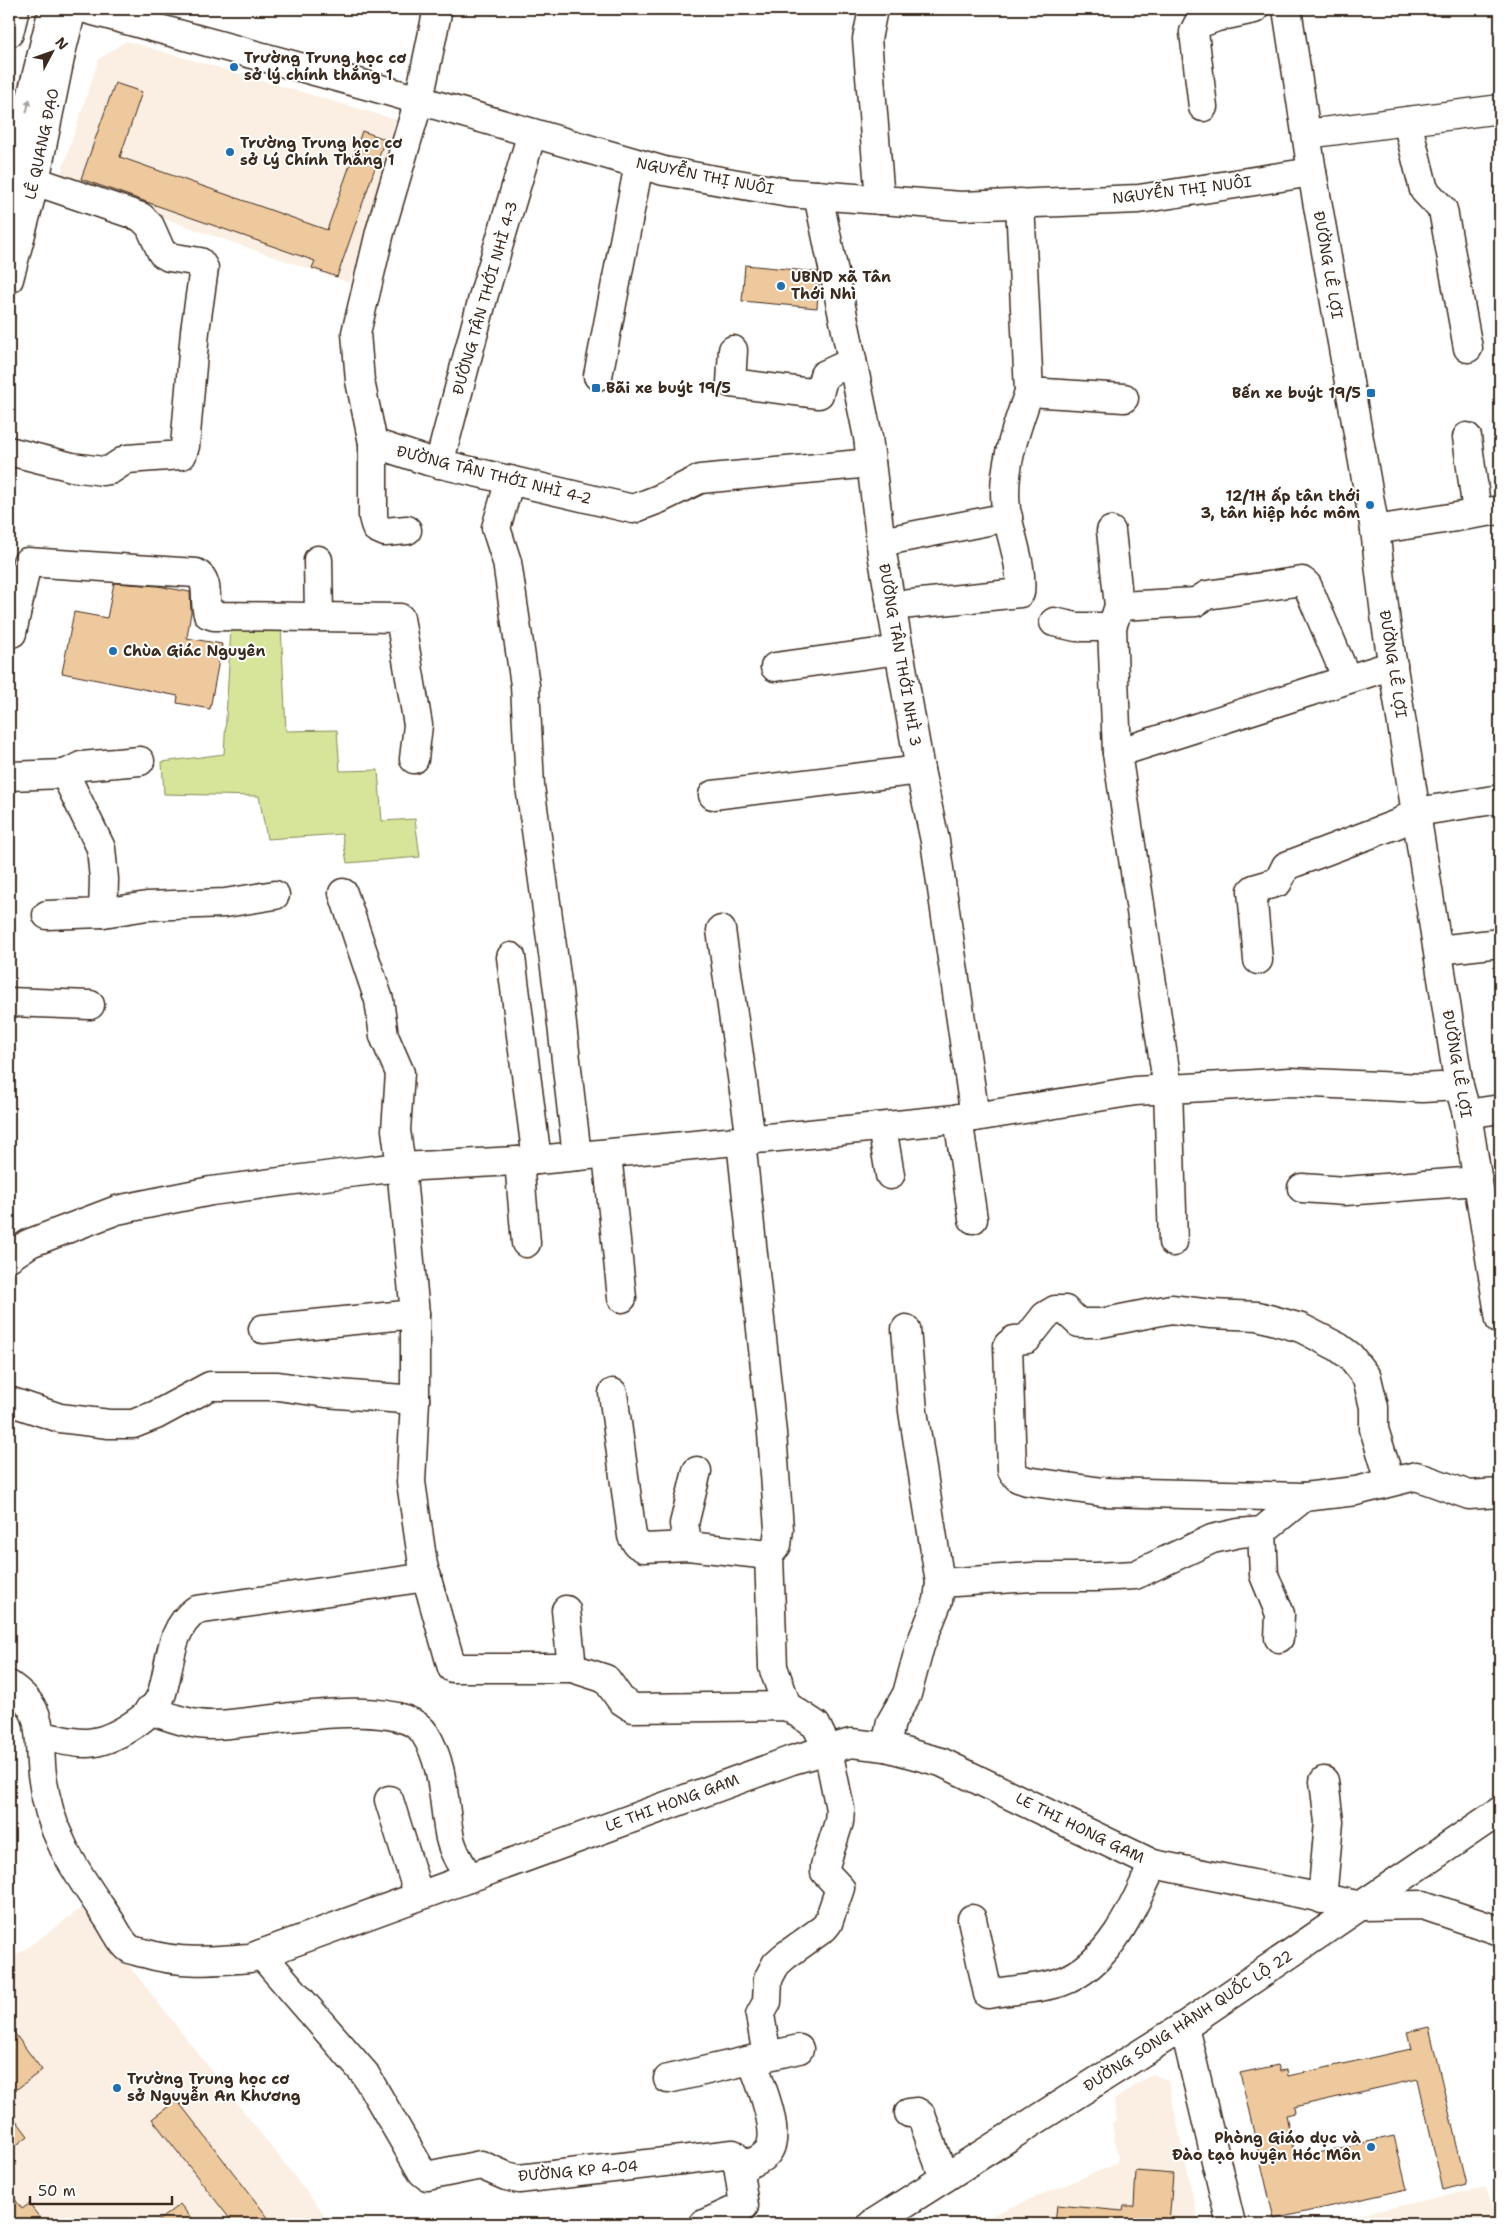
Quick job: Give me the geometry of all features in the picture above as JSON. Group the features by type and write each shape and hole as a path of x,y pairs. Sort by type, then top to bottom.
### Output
{"main road":[{"path":"9,33 15,9"},
{"name":"LÊ QUANG ĐẠO","path":"9,187 53,9"},
{"name":"LÊ QUANG ĐẠO","path":"9,279 35,181 61,52 72,9"},
{"name":"NGUYỄN THỊ NUÔI","path":"86,9 149,16 419,100 664,171 779,192 961,206 1139,199 1312,172"},
{"path":"407,530 385,532 376,528 373,517 373,443 360,381 356,333 380,232 419,100 437,13 435,9"},
{"path":"873,9 867,39 880,200"},
{"path":"1203,107 1194,32 1198,24 1218,17 1254,9"},
{"name":"ĐƯỜNG LÊ LỢI","path":"1287,9 1312,172 1375,530 1393,665 1459,1086 1467,1114 1500,1320"},
{"path":"1306,134 1500,109"},
{"path":"1406,121 1424,190 1443,210 1468,348"},
{"name":"ĐƯỜNG TÂN THỚI NHÌ 4-3","path":"439,464 484,294 532,133"},
{"path":"598,376 639,164"},
{"path":"9,451 72,467 103,471 110,470 127,459 182,456 185,446 194,331 204,268 200,262 169,257 162,253 150,226 141,217 35,181"},
{"name":"ĐƯỜNG TÂN THỚI NHÌ 3","path":"818,195 871,463 891,606 920,770 935,842 966,1118 973,1219"},
{"path":"891,606 1020,593 1016,555 1008,517 1005,482 1011,448 1029,392 1020,203"},
{"path":"733,350 731,383 819,394 824,376 852,362"},
{"path":"1029,392 1124,398"},
{"path":"1375,530 1489,512 1467,437"},
{"name":"ĐƯỜNG TÂN THỚI NHÌ 4-2","path":"373,443 439,464 633,509 700,479 871,463"},
{"path":"510,480 496,528 507,562 525,685 530,786 558,990 577,1156"},
{"path":"881,542 1008,517"},
{"path":"1111,531 1116,617 1117,753 1168,1089 1173,1242"},
{"path":"318,560 318,616"},
{"path":"9,632 12,632 27,562 196,573 202,576 205,582 208,614 400,618 418,725 414,759"},
{"path":"1054,622 1076,627 1116,617 1196,602 1207,595 1302,580 1306,585 1347,679"},
{"path":"775,668 899,650"},
{"path":"1117,753 1393,665"},
{"path":"9,776 65,774 81,766 140,761"},
{"path":"713,795 920,770"},
{"path":"65,774 101,848 104,878 103,913"},
{"path":"1258,960 1253,890 1278,882 1286,866 1398,824 1416,812 1500,799"},
{"path":"343,893 379,1000 384,1036 400,1074 396,1130 415,1314 415,1400 411,1482 427,1577 452,1668 572,1668 606,1679 620,1700 633,1708 787,1706 816,1725 828,1750 840,1809 839,1822 824,1866 825,1872 840,1888 828,1923 776,1964 768,1979 767,2002 760,2015 760,2058 770,2112 772,2139 769,2150 761,2158 739,2168 744,2206 704,2224"},
{"path":"46,915 103,913 147,906 225,903 275,895"},
{"path":"721,930 746,1140 779,1529 777,1545 769,1555 773,1667 787,1706"},
{"path":"1438,950 1500,943"},
{"path":"511,957 528,1161 526,1243"},
{"path":"9,1002 90,1006"},
{"path":"9,1257 30,1244 117,1210 211,1191 401,1167 528,1161 882,1127 966,1118 1135,1091 1290,1082 1422,1088 1459,1086"},
{"path":"1467,1114 1500,1109"},
{"path":"882,1127 890,1174"},
{"path":"607,1154 622,1298"},
{"path":"1302,1188 1345,1191 1477,1182"},
{"path":"1390,1481 1374,1429 1374,1407 1366,1378 1350,1356 1338,1347 1302,1328 1258,1316 1211,1314 1171,1309 1101,1323 1079,1323 1064,1310 1055,1310 1045,1316 1028,1339 1014,1340 1008,1345 1012,1466 1018,1478 1062,1488 1102,1492 1304,1497 1356,1491 1416,1476 1469,1495 1500,1493"},
{"path":"263,1329 415,1314"},
{"path":"886,1747 891,1722 907,1694 920,1646 938,1601 940,1583 913,1411 906,1329"},
{"path":"9,1401 60,1418 109,1424 132,1424 156,1415 210,1386 278,1386 326,1393 415,1400"},
{"path":"613,1393 632,1536 637,1544 644,1548 688,1546 769,1555"},
{"path":"688,1546 684,1524 697,1471"},
{"path":"940,1583 1032,1577 1122,1577 1145,1572 1212,1539 1239,1533 1262,1531 1304,1497"},
{"path":"1262,1531 1265,1580 1280,1614 1279,1638"},
{"path":"41,1736 87,1743 116,1735 143,1718 161,1696 176,1635 185,1618 196,1610 427,1577"},
{"path":"566,1610 572,1668"},
{"name":"LE THI HONG GAM","path":"9,1685 24,1695 35,1712 41,1736 42,1774 50,1821 67,1857 129,1949 165,1960 203,1962 250,1958 792,1760 851,1743 886,1747 941,1762 1153,1864 1362,1906 1423,1905 1500,1931"},
{"path":"149,1710 189,1722 211,1725 304,1716 367,1713 397,1716 413,1722 427,1736 435,1756 443,1784 452,1844 468,1878"},
{"path":"1322,1899 1329,1822 1324,1781"},
{"path":"389,1800 419,1896"},
{"name":"ĐƯỜNG SONG HÀNH QUỐC LỘ 22","path":"872,2224 1184,2026 1500,1810"},
{"path":"972,1919 988,1994 1061,1982 1091,1964 1116,1936 1138,1899 1153,1864"},
{"name":"ĐƯỜNG KP 4-04","path":"261,1954 365,2074 422,2172 428,2176 480,2165 519,2179 728,2153 737,2158 739,2168"},
{"path":"1184,2026 1231,2224"},
{"path":"668,2079 799,2049"},
{"path":"910,2114 917,2112 921,2115 944,2178"}],"shaded area":[{"name":"Trường Trung học cơ sở Lý Chính Thắng 1","path":"126,41 401,121 350,283 58,182 99,59"},
{"name":"Trường Trung học cơ sở Nguyễn An Khương","path":"83,1907 324,2214 310,2224 9,2224 9,1961"},
{"path":"1152,2074 1168,2081 1199,2224 978,2224 978,2221 1116,2164 1118,2157 1112,2123 1117,2121 1114,2100"},
{"path":"1486,2187 1497,2224 1318,2224 1476,2189"}],"green space":[{"path":"281,625 286,731 337,730 340,771 378,770 382,821 415,819 420,857 347,863 342,834 267,839 259,796 164,794 162,762 224,754 231,627"}],"building":[{"path":"115,83 142,92 120,157 327,230 362,131 385,139 337,277 312,268 315,261 81,179"},
{"name":"UBND xã Tân Thới Nhì","path":"745,265 818,272 817,308 742,301"},
{"path":"114,583 158,586 190,592 191,612 187,638 222,644 210,709 177,703 178,696 62,673 74,612 107,618"},
{"path":"9,2026 42,2070 9,2095"},
{"name":"Phòng Giáo dục và Đào tạo huyện Hóc Môn","path":"1429,2027 1466,2184 1443,2190 1418,2079 1294,2107 1295,2113 1286,2115 1295,2158 1394,2136 1407,2189 1274,2219 1240,2073 1278,2065 1280,2071 1287,2070 1288,2076 1411,2049 1407,2032"},
{"path":"177,2100 273,2224 234,2224 152,2119"},
{"path":"9,2111 28,2136 9,2151"},
{"path":"1136,2171 1173,2174 1169,2224 1055,2224 1057,2205 1123,2211 1124,2206 1134,2206"},
{"path":"9,2191 22,2209 29,2204 45,2224 9,2224"},
{"path":"180,2204 196,2224 154,2224"}],"place":[{"name":"Trường Trung học cơ sở lý chính thắng 1","path":"234,67"},
{"name":"Trường Trung học cơ sở Lý Chính Thắng 1","path":"230,152"},
{"name":"UBND xã Tân Thới Nhì","path":"781,286"},
{"name":"Bãi xe buýt 19/5","path":"596,388"},
{"name":"Bến xe buýt 19/5","path":"1371,393"},
{"name":"12/1H ấp tân thới 3, tân hiệp hóc môm","path":"1370,505"},
{"name":"Chùa Giác Nguyên","path":"113,651"},
{"name":"Trường Trung học cơ sở Nguyễn An Khương","path":"117,2088"},
{"name":"Phòng Giáo dục và Đào tạo huyện Hóc Môn","path":"1371,2147"}]}
